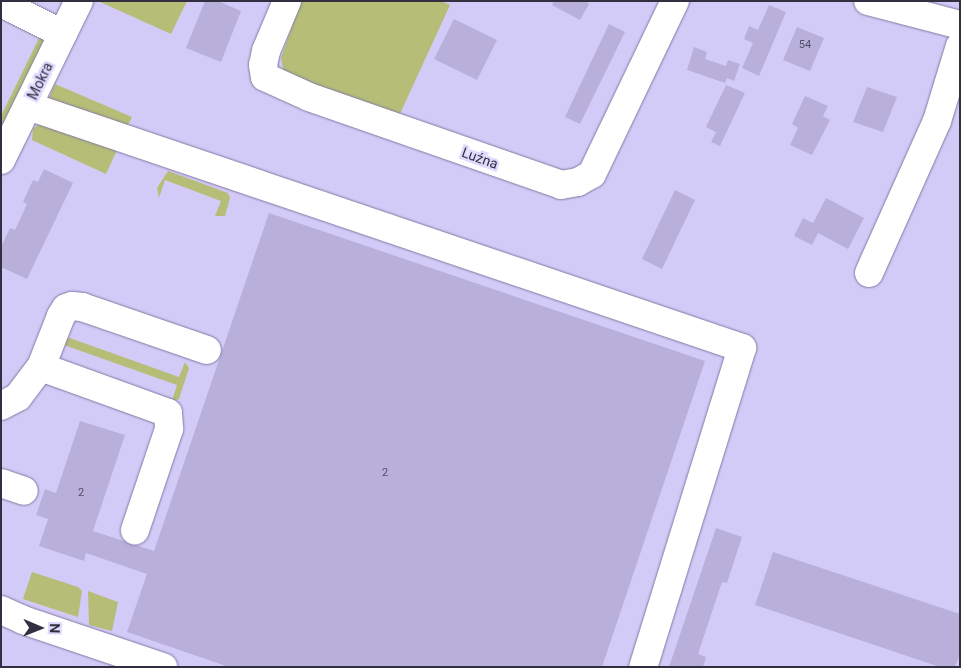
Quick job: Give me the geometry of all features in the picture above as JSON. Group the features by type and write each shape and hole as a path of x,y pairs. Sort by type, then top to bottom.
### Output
{"street":[{"name":"Mokra","path":"1,160 79,1"},
{"name":"Luźna","path":"287,1 266,51 263,65 265,76 359,115 561,185 578,182 592,174 675,1"},
{"path":"868,1 960,25"},
{"path":"4,3 63,34"},
{"path":"869,273 937,121 960,46"},
{"path":"28,106 742,348 644,667"},
{"path":"1,406 18,397 41,367 61,316 66,308 72,306 82,307 207,350"},
{"path":"41,367 168,413 169,428 135,530"},
{"path":"1,610 23,620 163,667"}],"green space":[{"path":"98,1 187,1 171,34"},
{"path":"301,1 441,1 450,5 399,116 285,78 281,58"},
{"path":"42,32 46,39 1,130 1,116"},
{"path":"55,84 132,117 125,131 51,102 49,98"},
{"path":"39,124 118,148 106,174 32,140 33,129"},
{"path":"168,171 228,193 230,198 225,216 215,216 221,201 165,180 159,198 157,188"},
{"path":"67,337 179,377 185,362 189,368 179,399 172,401 177,385 64,345"},
{"path":"32,572 78,587 82,591 78,617 23,599"},
{"path":"88,591 118,602 112,631 89,625"}],"building":[{"path":"205,1 218,1 241,11 221,62 186,48"},
{"path":"554,1 586,1 589,4 580,20 552,5"},
{"path":"769,5 786,12 759,76 742,68 753,43 744,39 749,26 758,30"},
{"path":"454,19 497,40 477,80 434,59"},
{"path":"609,24 625,32 580,124 565,117"},
{"path":"797,27 824,38 810,71 783,60"},
{"path":"694,47 707,52 705,59 726,66 728,60 740,64 734,81 727,78 725,83 687,70"},
{"path":"726,85 745,93 720,146 711,142 716,132 706,127"},
{"path":"867,87 897,97 883,132 853,122"},
{"path":"805,96 828,106 823,116 830,120 812,155 790,145 798,128 792,124"},
{"path":"44,169 73,183 27,279 1,267 1,247 10,228 15,230 27,204 23,202 33,180 38,182"},
{"path":"675,190 695,200 662,269 642,259"},
{"path":"826,198 864,218 848,249 818,233 812,245 794,236 803,218 813,223"},
{"path":"269,213 705,361 602,667 229,667 127,632 147,574 86,553 84,561 39,546 48,519 36,515 45,489 56,493 80,421 125,435 93,531 154,551"},
{"path":"716,528 742,537 727,583 722,582 698,654 706,657 703,667 669,667"},
{"path":"773,552 960,614 960,654 955,667 940,667 755,605"}]}
